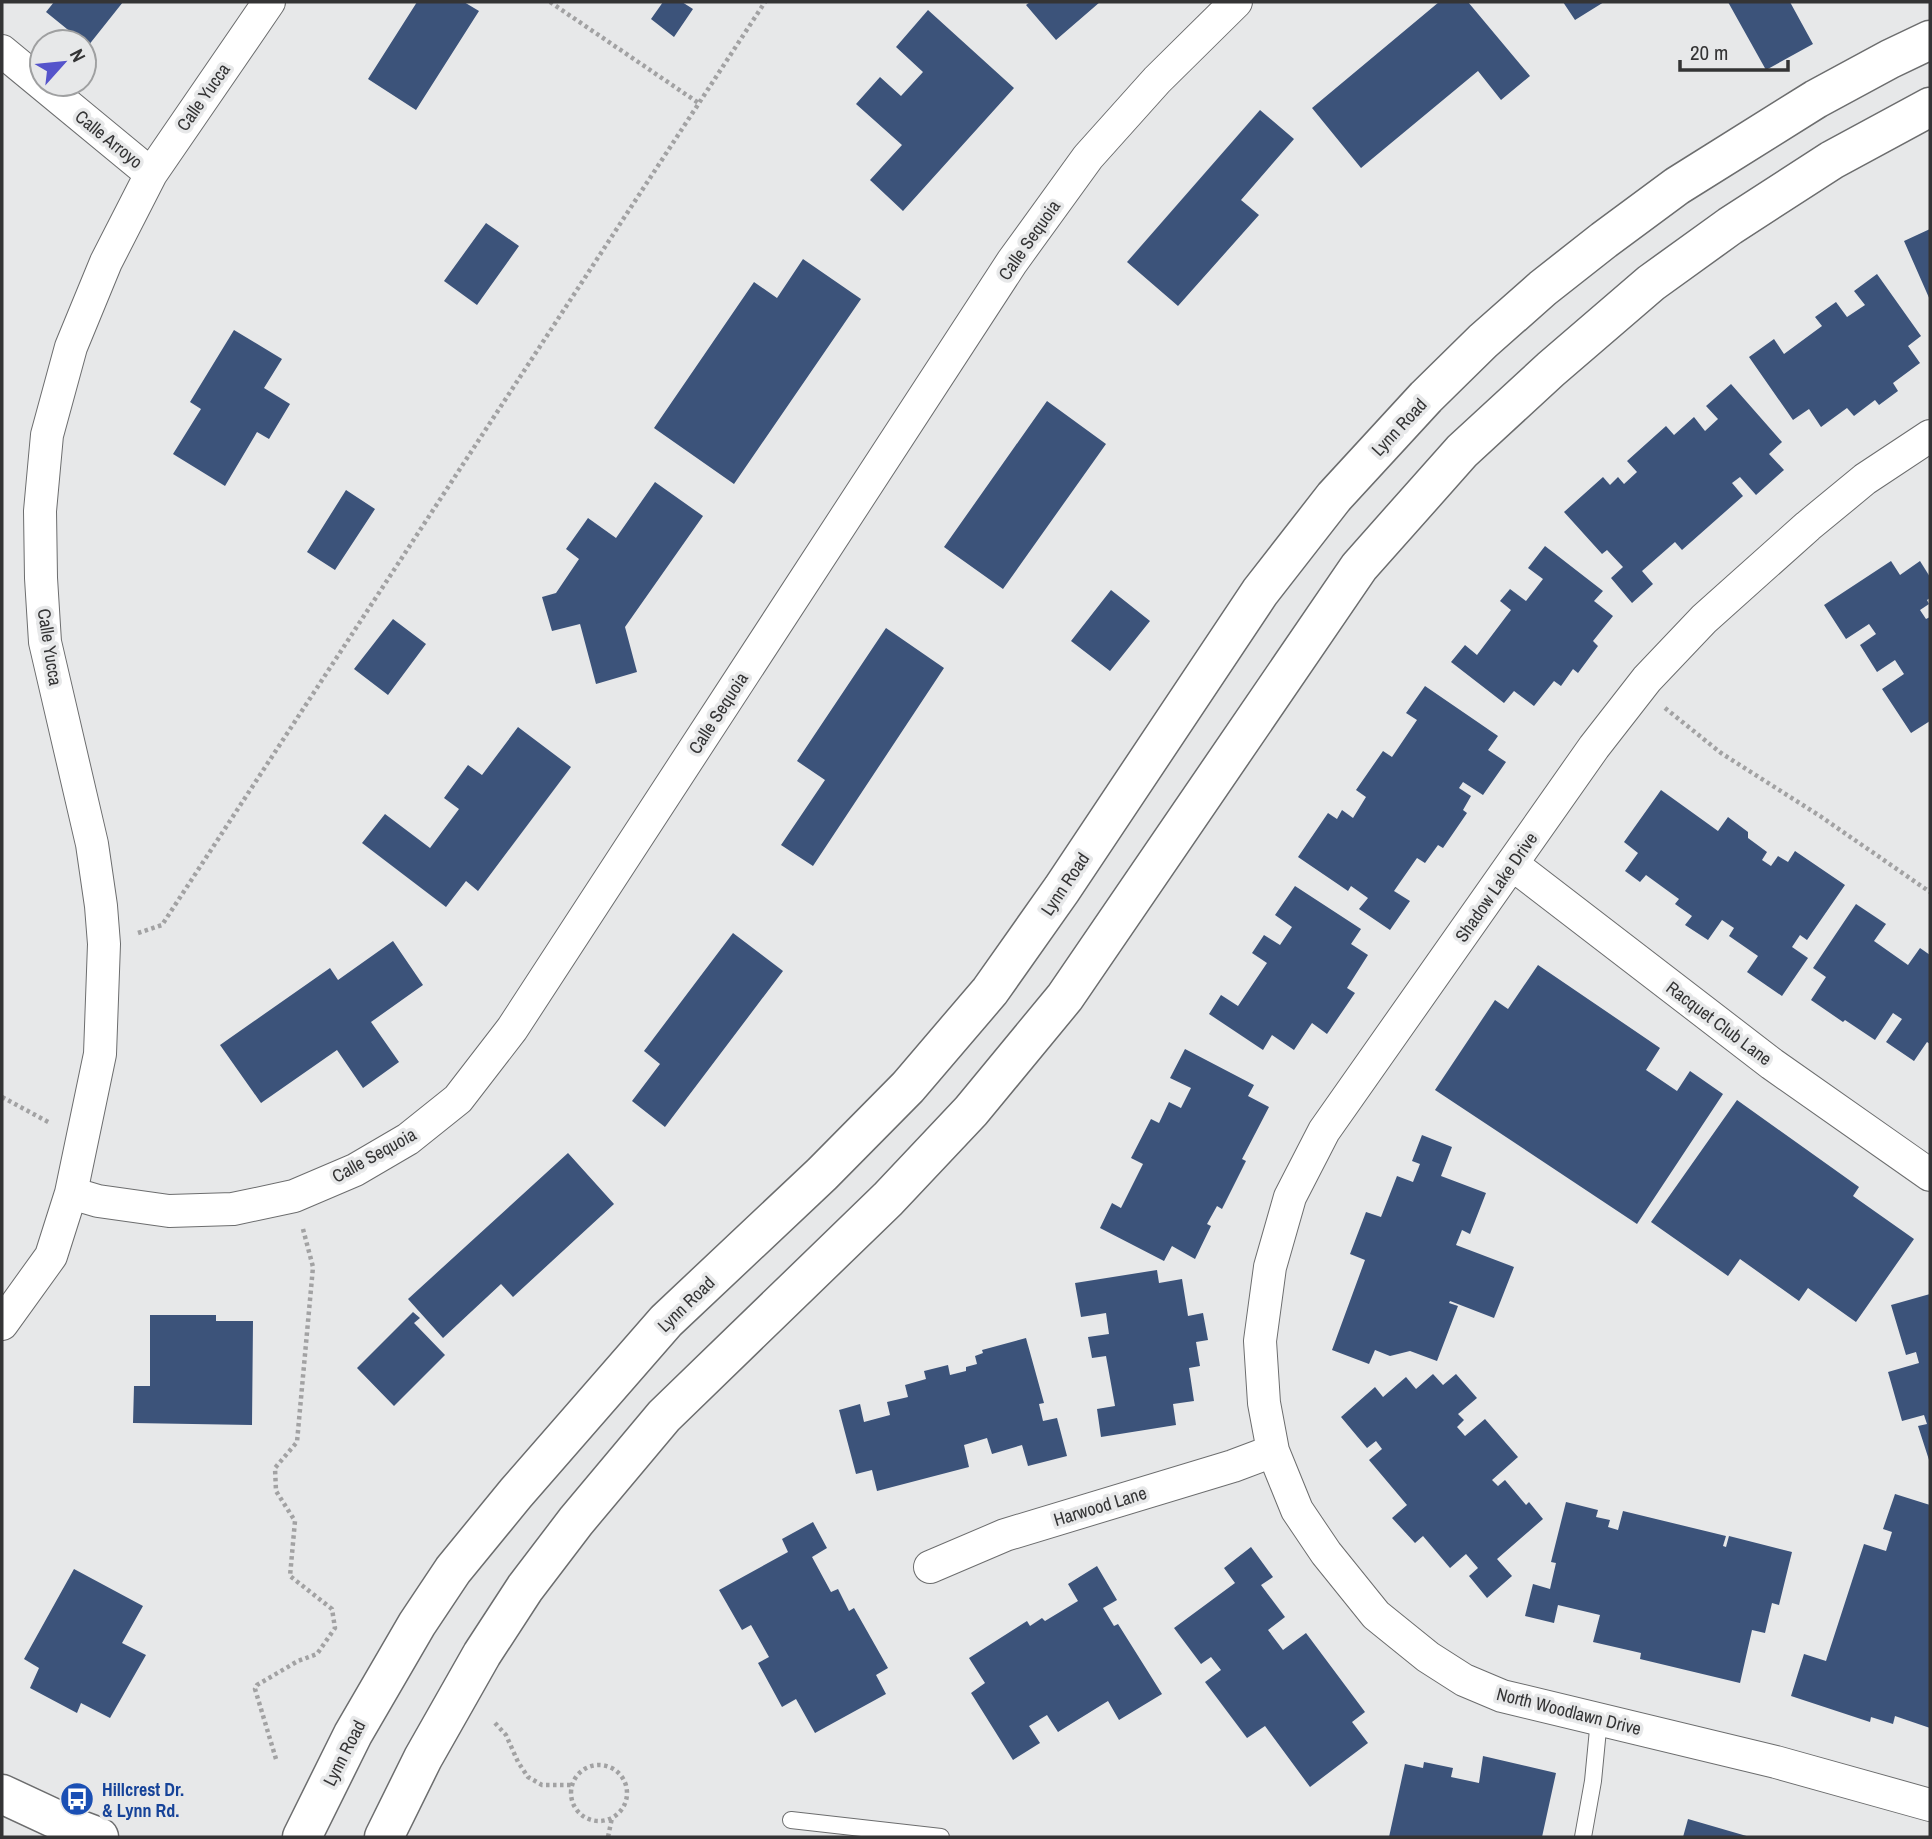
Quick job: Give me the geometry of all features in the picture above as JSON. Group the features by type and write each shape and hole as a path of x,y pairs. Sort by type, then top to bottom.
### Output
{"main road":[{"name":"Lynn Road","path":"302,1837 353,1734 417,1624 453,1570 516,1493 666,1321 822,1174 908,1087 990,991 1070,878 1260,592 1334,497 1426,397 1483,341 1543,288 1604,240 1677,186 1805,106 1930,40"},
{"path":"384,1837 423,1758 482,1654 525,1588 576,1521 664,1416 888,1199 971,1111 1065,997 1359,567 1462,451 1651,282 1730,226 1832,160 1930,107"},
{"path":"2,1794 99,1837"}],"street":[{"name":"Calle Yucca","path":"2,1324 51,1256 71,1193 100,1054 104,944 101,906 92,844 45,642 40,511 47,435 71,347 106,262 151,174 269,2"},
{"name":"Calle Sequoia","path":"71,1193 98,1201 169,1211 233,1209 294,1196 355,1170 398,1146 458,1100 512,1029 1012,262 1088,157 1157,80 1236,2"},
{"name":"Calle Arroyo","path":"2,51 151,174"},
{"name":"Shadow Lake Drive","path":"1272,1451 1264,1403 1259,1341 1270,1267 1290,1197 1324,1131 1594,747 1640,688 1704,619 1808,526 1866,479 1927,445"},
{"name":"Racquet Club Lane","path":"1512,864 1772,1064 1930,1175"},
{"name":"Harwood Lane","path":"930,1567 1005,1535 1233,1466 1272,1451"},
{"name":"North Woodlawn Drive","path":"1272,1451 1297,1510 1326,1553 1376,1615 1428,1657 1464,1681 1502,1696 1776,1762 1930,1805"}],"lane":[{"path":"1583,1837 1593,1781 1599,1719"},
{"path":"791,1821 941,1837"}],"path":[{"path":"550,2 700,104"},
{"path":"104,944 162,925 765,2"},
{"path":"1640,688 1721,753 1820,816 1930,892"},
{"path":"2,1097 83,1141"},
{"path":"276,1759 255,1689 257,1685 298,1661 317,1654 335,1628 332,1609 290,1576 295,1521 276,1491 275,1468 297,1442 313,1267 294,1196"},
{"path":"495,1723 506,1735 528,1777 542,1785 571,1785"},
{"path":"600,1764 616,1770 623,1778 627,1796 625,1805 620,1813 612,1818 593,1821 584,1818 572,1804 571,1785 582,1770 590,1765 600,1764"},
{"path":"608,1837 612,1818"}],"building":[{"path":"54,2 123,2 98,33 98,28 66,28 46,12"},
{"path":"417,2 464,2 479,11 416,110 368,79"},
{"path":"663,2 682,2 693,9 674,37 651,19"},
{"path":"1030,2 1100,2 1056,40 1026,5"},
{"path":"1439,2 1468,2 1530,76 1501,100 1478,71 1361,168 1312,108"},
{"path":"1563,2 1604,2 1575,20"},
{"path":"1728,2 1790,2 1813,44 1766,70"},
{"path":"928,10 1014,88 903,211 870,180 902,145 856,104 880,77 901,96 923,72 896,47"},
{"path":"1260,110 1294,139 1241,200 1259,215 1178,306 1127,262"},
{"path":"486,223 519,246 477,305 444,281"},
{"path":"1930,229 1930,300 1904,241"},
{"path":"803,259 861,299 734,484 654,428 754,282 777,298"},
{"path":"1877,274 1921,336 1908,346 1920,363 1893,383 1898,391 1879,405 1875,400 1854,416 1847,408 1821,427 1809,409 1793,420 1749,357 1774,339 1784,354 1822,326 1815,317 1836,302 1847,317 1865,305 1854,291"},
{"path":"234,330 282,359 264,388 290,404 269,439 257,432 225,486 173,454 201,409 190,402"},
{"path":"1731,384 1782,442 1769,454 1784,470 1756,495 1740,477 1732,483 1743,496 1682,550 1675,542 1642,571 1653,584 1632,603 1611,578 1623,567 1607,550 1602,554 1564,512 1603,477 1610,485 1618,477 1624,484 1637,472 1627,461 1666,426 1674,435 1694,417 1705,431 1718,419 1706,406"},
{"path":"1047,401 1106,444 1003,589 944,547"},
{"path":"655,482 703,516 625,627 637,672 596,684 580,624 552,631 542,597 556,593 579,559 566,549 588,518 616,538"},
{"path":"346,490 375,509 335,570 307,552"},
{"path":"1545,546 1603,591 1594,601 1613,616 1593,641 1598,646 1578,673 1573,669 1561,686 1554,681 1534,706 1514,691 1504,703 1451,662 1465,645 1477,655 1511,610 1500,601 1510,589 1526,601 1543,579 1528,568"},
{"path":"1891,561 1900,575 1920,561 1930,577 1930,598 1927,600 1929,604 1920,610 1926,619 1930,617 1930,721 1911,733 1882,689 1904,674 1895,660 1877,672 1860,645 1876,634 1869,624 1846,639 1824,605"},
{"path":"1111,590 1150,621 1110,671 1071,641"},
{"path":"393,619 426,644 388,695 354,669"},
{"path":"886,628 944,668 813,866 781,845 825,780 797,761"},
{"path":"1425,686 1498,736 1488,750 1506,762 1483,795 1463,782 1459,788 1471,796 1463,810 1467,813 1443,848 1438,845 1425,863 1417,858 1394,891 1410,901 1390,930 1359,909 1368,898 1351,886 1348,891 1298,857 1328,813 1337,819 1342,810 1353,818 1366,797 1356,790 1383,751 1392,757 1417,720 1406,713"},
{"path":"518,727 571,767 478,891 466,881 446,907 362,843 385,814 430,848 459,809 444,798 468,765 482,775"},
{"path":"1661,790 1718,831 1728,817 1748,832 1748,838 1767,852 1762,860 1771,866 1778,856 1788,862 1795,851 1845,885 1807,940 1800,935 1792,947 1808,958 1782,996 1747,972 1758,956 1729,936 1734,928 1722,920 1708,940 1685,925 1692,916 1675,904 1679,899 1646,875 1640,882 1625,871 1638,853 1624,842"},
{"path":"1295,886 1361,929 1351,944 1368,955 1347,988 1355,993 1327,1034 1312,1023 1294,1050 1272,1035 1263,1050 1209,1014 1221,995 1238,1006 1267,963 1252,953 1264,935 1280,945 1292,927 1275,915"},
{"path":"1856,904 1886,924 1874,941 1908,965 1920,948 1930,955 1930,1044 1927,1042 1914,1061 1886,1042 1902,1019 1893,1013 1875,1040 1811,1000 1826,977 1813,968"},
{"path":"733,933 783,971 665,1127 632,1101 660,1064 644,1051"},
{"path":"393,941 423,985 371,1022 399,1062 363,1088 337,1050 261,1103 220,1045 330,968 338,980"},
{"path":"1538,965 1660,1048 1646,1070 1677,1091 1690,1071 1723,1094 1637,1224 1435,1090 1495,1000 1508,1009"},
{"path":"1185,1049 1254,1085 1248,1096 1269,1107 1242,1159 1246,1161 1222,1209 1217,1206 1207,1224 1211,1226 1195,1259 1172,1246 1164,1261 1100,1228 1112,1203 1121,1208 1143,1164 1131,1158 1151,1119 1159,1123 1169,1102 1181,1108 1191,1088 1170,1078"},
{"path":"1737,1100 1859,1187 1853,1196 1914,1239 1856,1322 1808,1288 1799,1301 1740,1259 1728,1276 1651,1222"},
{"path":"1422,1135 1452,1147 1441,1176 1486,1193 1470,1234 1462,1230 1456,1245 1514,1267 1494,1318 1450,1301 1449,1303 1458,1306 1437,1361 1410,1351 1390,1356 1375,1350 1369,1364 1332,1350 1365,1260 1350,1254 1366,1212 1381,1217 1397,1176 1413,1182 1420,1164 1412,1161"},
{"path":"568,1153 614,1204 513,1297 501,1284 443,1338 408,1299"},
{"path":"1157,1270 1159,1283 1182,1279 1188,1316 1203,1313 1208,1340 1196,1342 1200,1366 1189,1368 1194,1401 1173,1404 1176,1425 1101,1437 1097,1409 1115,1406 1106,1356 1092,1358 1088,1337 1109,1334 1106,1313 1081,1317 1075,1283"},
{"path":"1930,1294 1930,1463 1918,1426 1927,1424 1924,1415 1902,1421 1888,1372 1919,1363 1916,1352 1906,1355 1891,1305"},
{"path":"413,1312 420,1318 414,1323 445,1355 394,1406 357,1368"},
{"path":"150,1315 216,1315 216,1321 253,1321 252,1425 133,1423 134,1386 150,1386"},
{"path":"1026,1338 1044,1403 1039,1404 1043,1421 1057,1418 1067,1456 1028,1466 1022,1445 992,1454 987,1438 964,1445 969,1467 877,1491 872,1470 856,1474 839,1410 860,1404 864,1422 890,1415 887,1402 908,1397 905,1385 926,1379 924,1371 948,1365 950,1375 966,1371 966,1367 977,1364 975,1356 983,1353 982,1350"},
{"path":"1433,1374 1443,1385 1456,1374 1477,1398 1458,1414 1464,1420 1457,1427 1465,1436 1485,1419 1518,1457 1492,1480 1498,1486 1505,1480 1526,1505 1529,1502 1543,1519 1497,1559 1512,1576 1487,1598 1469,1576 1478,1568 1466,1554 1450,1568 1423,1536 1415,1543 1392,1518 1407,1505 1369,1460 1382,1449 1376,1441 1367,1448 1341,1417 1375,1387 1383,1397 1406,1377 1416,1389"},
{"path":"1895,1494 1930,1505 1930,1728 1895,1716 1893,1724 1871,1717 1870,1722 1791,1696 1804,1654 1826,1661 1864,1544 1886,1551 1892,1532 1883,1529"},
{"path":"1566,1502 1598,1510 1596,1517 1610,1520 1608,1527 1618,1530 1623,1511 1726,1536 1723,1546 1726,1547 1729,1536 1792,1552 1779,1605 1772,1603 1765,1633 1752,1630 1740,1683 1640,1659 1641,1653 1593,1642 1600,1615 1558,1605 1554,1623 1525,1616 1533,1584 1550,1589 1556,1563 1551,1562"},
{"path":"813,1522 827,1548 812,1557 831,1592 838,1589 849,1611 854,1608 888,1668 876,1675 886,1694 815,1733 796,1699 782,1707 758,1663 769,1657 751,1625 742,1630 719,1590 788,1552 782,1539"},
{"path":"1251,1547 1273,1577 1261,1585 1285,1617 1268,1630 1283,1650 1306,1633 1365,1712 1352,1722 1368,1743 1310,1787 1265,1726 1247,1738 1205,1682 1221,1670 1211,1657 1201,1664 1174,1628 1235,1583 1224,1568"},
{"path":"1097,1566 1117,1600 1103,1608 1114,1626 1118,1624 1162,1694 1119,1720 1108,1701 1058,1732 1047,1715 1029,1726 1040,1743 1013,1760 971,1693 985,1683 969,1658 1027,1621 1030,1626 1042,1618 1045,1621 1078,1601 1068,1584"},
{"path":"74,1569 143,1606 122,1643 146,1655 110,1718 81,1703 77,1713 30,1688 39,1668 24,1659"},
{"path":"1483,1756 1556,1773 1542,1837 1389,1837 1405,1764 1423,1768 1424,1762 1453,1768 1451,1777 1479,1783"},
{"path":"1688,1819 1750,1837 1683,1837"}],"place":[{"name":"Hillcrest Dr. & Lynn Rd.","path":"77,1799"}]}
